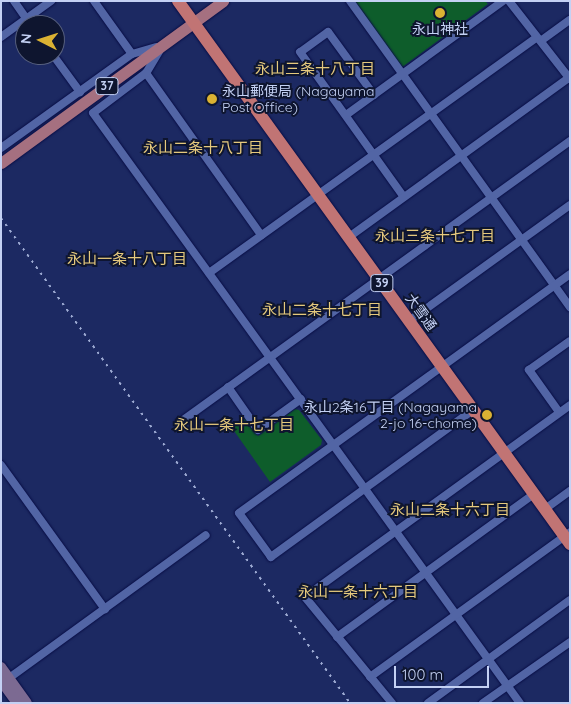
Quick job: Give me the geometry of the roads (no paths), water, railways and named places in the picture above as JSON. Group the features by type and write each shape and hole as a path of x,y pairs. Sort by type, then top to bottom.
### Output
{"highway":[{"name":"大雪通","path":"178,1 544,509 568,537"}],"main road":[{"name":"37","path":"1,163 223,1"},
{"path":"1,667 4,681 17,703"},
{"path":"4,681 27,703"}],"street":[{"path":"14,1 24,15"},
{"path":"36,15 51,1"},
{"path":"94,1 132,54"},
{"path":"350,1 570,307"},
{"path":"346,115 503,1"},
{"path":"349,237 569,79 509,1"},
{"path":"209,273 430,114 539,39 570,20"},
{"path":"1,37 15,30"},
{"path":"374,95 328,32 300,52 404,197"},
{"path":"1,148 132,54 163,46"},
{"path":"163,46 146,73 93,113 520,703"},
{"path":"60,65 80,92"},
{"path":"146,73 261,235"},
{"path":"179,424 570,141"},
{"path":"410,321 570,205"},
{"path":"474,410 364,488 271,558 239,513 570,274"},
{"path":"559,412 529,370 570,341"},
{"path":"228,387 258,430 301,399"},
{"path":"392,703 305,596 570,405"},
{"path":"1,465 105,609"},
{"path":"544,509 570,491"},
{"path":"337,637 534,494"},
{"path":"4,681 206,535"},
{"path":"370,677 568,537"},
{"path":"428,703 570,600"},
{"path":"483,703 570,642"}],"railway":[{"path":"1,218 350,703"}],"place":[{"name":"永山神社","path":"440,13"},
{"name":"永山郵便局 (Nagayama Post Office)","path":"212,99"},
{"name":"永山2条16丁目 (Nagayama 2-jo 16-chome)","path":"487,415"}],"district":[{"name":"永山三条十八丁目","path":"315,69"},
{"name":"永山二条十八丁目","path":"203,148"},
{"name":"永山三条十七丁目","path":"435,236"},
{"name":"永山一条十八丁目","path":"127,259"},
{"name":"永山二条十七丁目","path":"322,310"},
{"name":"永山一条十七丁目","path":"234,425"},
{"name":"永山二条十六丁目","path":"450,510"},
{"name":"永山一条十六丁目","path":"358,592"}]}
